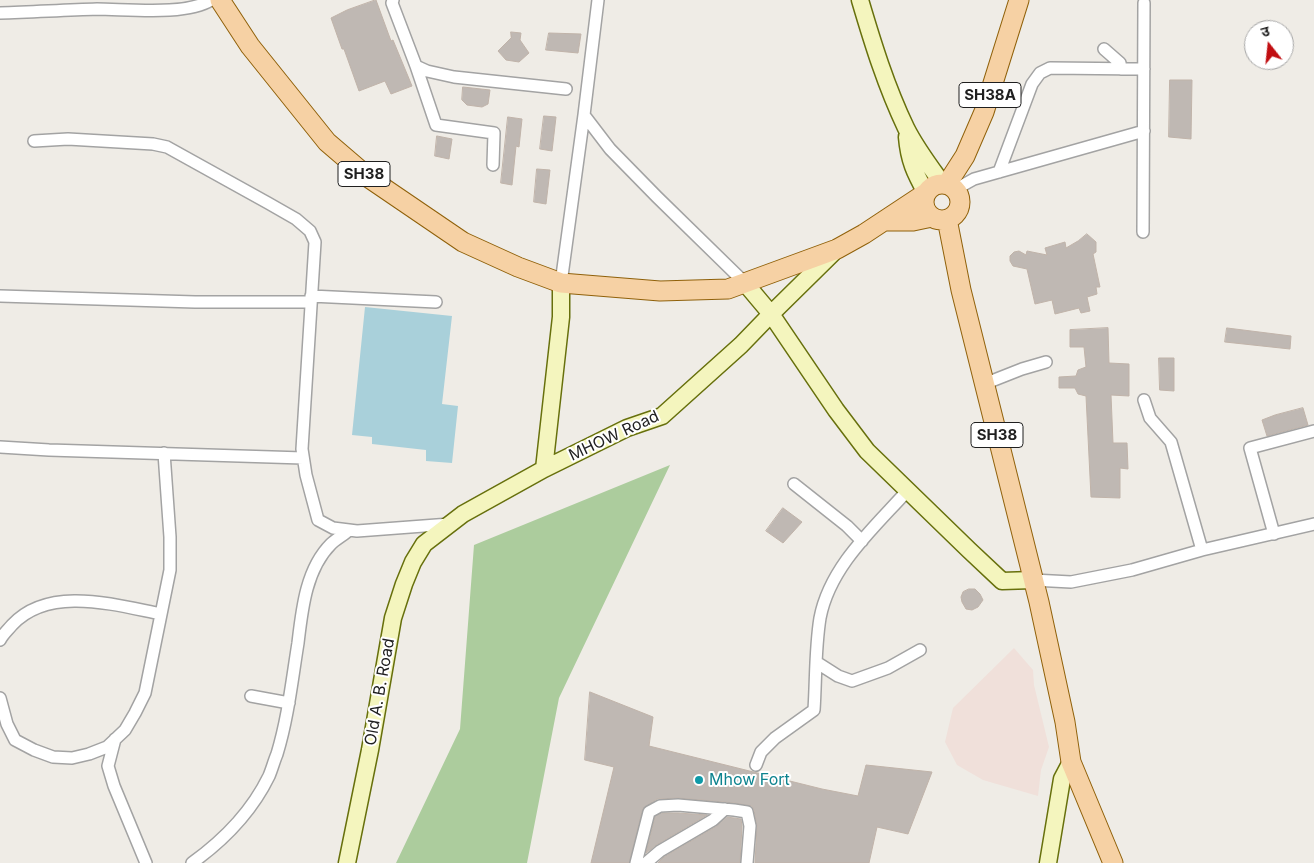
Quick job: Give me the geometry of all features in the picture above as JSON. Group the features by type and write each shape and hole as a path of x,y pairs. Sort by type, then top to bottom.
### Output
{"main road":[{"name":"SH38","path":"220,0 250,46 327,142 369,178 463,242 518,267 561,283 660,291 728,289 837,249 943,187"},
{"name":"SH38A","path":"943,187 965,156 984,112 1020,0"},
{"name":"SH38","path":"943,187 924,198 925,209 940,218 961,290 1033,580 1065,722 1071,762 1113,863"},
{"path":"882,222 953,217 960,207 961,200 959,194 943,187"}],"street":[{"path":"5,14 13,0"},
{"path":"5,14 97,10 172,10 192,7 211,0"},
{"path":"392,0 436,125 494,133 493,165"},
{"path":"544,469 561,317 561,283 598,0"},
{"path":"860,0 877,58 906,128 908,152 914,171 943,187 1144,131"},
{"path":"1143,232 1144,3"},
{"path":"1104,49 1120,63 1121,69"},
{"path":"416,66 427,71 454,77 566,89"},
{"path":"999,172 1032,84 1040,73 1050,68 1144,69"},
{"path":"584,115 610,149 745,282 771,314 836,410 867,451 1002,581 1071,582 1132,570 1202,550 1314,524"},
{"path":"34,141 68,139 153,144 166,148 296,219 310,231 315,242 302,449 308,484 318,520 333,528 357,531 444,528"},
{"name":"MHOW Road","path":"444,528 463,514 544,469 627,428 662,416 741,345 837,249"},
{"path":"0,296 186,302 311,299 436,302"},
{"path":"984,384 1022,368 1046,362"},
{"path":"1144,400 1150,418 1171,442 1202,550"},
{"path":"1274,534 1250,448 1314,431"},
{"path":"0,447 304,458"},
{"path":"0,698 7,724 15,740 53,758 72,758 107,747 125,730 145,693 170,570 170,537 164,453"},
{"path":"794,484 847,526 862,541"},
{"path":"756,765 761,752 775,738 814,710 820,618 827,594 855,549 908,490"},
{"name":"Old A. B. Road","path":"347,863 370,750 393,618 413,562 424,544 444,528"},
{"path":"192,863 222,839 238,823 251,807 270,774 282,739 302,609 308,585 324,552 349,530"},
{"path":"0,640 16,620 33,608 50,603 84,600 161,614"},
{"path":"816,662 838,676 852,681 888,668 920,650"},
{"path":"251,696 289,703"},
{"path":"115,739 108,766 114,786 146,863"},
{"path":"1048,863 1062,779 1071,762"},
{"path":"636,863 648,812 660,806 748,812 750,826 747,863"},
{"path":"646,863 660,851 713,820 725,809"}],"shaded area":[{"path":"1014,648 1033,670 1034,685 1049,747 1041,770 1038,796 983,780 957,765 945,742 953,708"}],"green space":[{"path":"670,465 559,698 527,863 396,863 460,729 474,545"}],"water":[{"path":"365,307 452,316 442,404 458,406 452,463 426,461 426,450 372,444 372,437 352,435"}],"building":[{"path":"376,0 391,41 393,40 412,86 391,94 385,81 359,91 331,18"},
{"path":"511,32 521,33 520,40 529,53 519,62 506,60 498,51 511,38"},
{"path":"549,33 581,34 578,53 546,50"},
{"path":"1170,80 1192,80 1191,139 1169,137"},
{"path":"463,87 490,90 488,104 482,107 467,105 462,100"},
{"path":"544,116 556,117 552,151 540,149"},
{"path":"508,117 522,119 519,147 516,146 512,185 501,183"},
{"path":"437,136 452,139 449,159 435,156"},
{"path":"537,169 550,170 546,204 534,202"},
{"path":"1087,234 1096,242 1096,252 1093,254 1100,287 1096,287 1097,294 1087,297 1090,311 1081,313 1079,308 1055,314 1052,300 1035,304 1027,269 1013,266 1010,256 1014,252 1019,251 1026,255 1027,251 1047,255 1045,248 1065,242 1066,248"},
{"path":"1108,328 1109,363 1129,364 1129,396 1111,395 1113,443 1127,443 1128,469 1120,468 1120,498 1091,497 1086,396 1078,394 1075,388 1059,388 1059,377 1076,376 1078,370 1086,367 1084,347 1070,347 1070,330"},
{"path":"1227,328 1291,336 1290,349 1225,342"},
{"path":"1159,358 1174,358 1174,391 1160,390"},
{"path":"1303,408 1308,425 1267,436 1262,420"},
{"path":"783,508 802,522 783,543 766,531"},
{"path":"975,589 983,600 978,607 972,610 966,609 961,597 963,592"},
{"name":"Mhow Fort","path":"590,692 653,717 649,746 822,789 858,796 866,765 932,772 908,834 877,827 869,863 755,863 757,826 752,806 678,798 657,799 643,808 629,863 591,863 614,767 585,760"},
{"path":"662,813 707,815 656,845 646,853 655,817"},
{"path":"727,817 741,819 740,863 658,863 664,857 717,826"}],"place":[{"name":"Mhow Fort","path":"699,780"}]}
